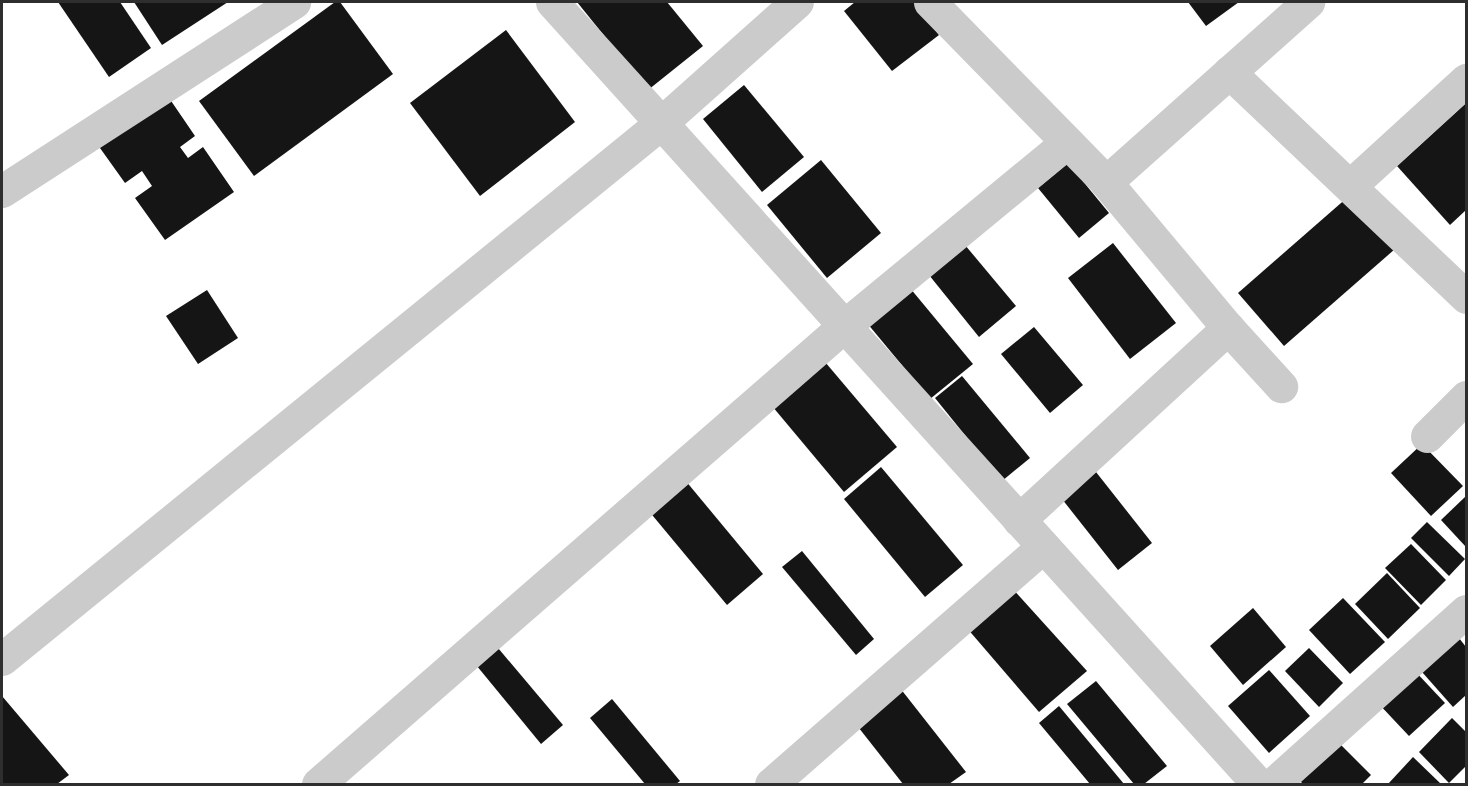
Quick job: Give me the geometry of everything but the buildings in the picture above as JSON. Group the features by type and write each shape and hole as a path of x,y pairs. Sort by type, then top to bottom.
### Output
{"street":[{"path":"2,191 294,2"},
{"path":"552,2 1043,547 1241,779"},
{"path":"2,659 661,123 797,2"},
{"path":"930,2 1106,182 1228,328 1281,386"},
{"path":"1106,182 1308,2"},
{"path":"1230,72 1467,297"},
{"path":"1351,185 1467,80"},
{"path":"318,784 844,326 1067,142"},
{"path":"1019,520 1228,328"},
{"path":"1427,436 1467,397"},
{"path":"771,784 1043,547"},
{"path":"1274,784 1467,611"}]}
